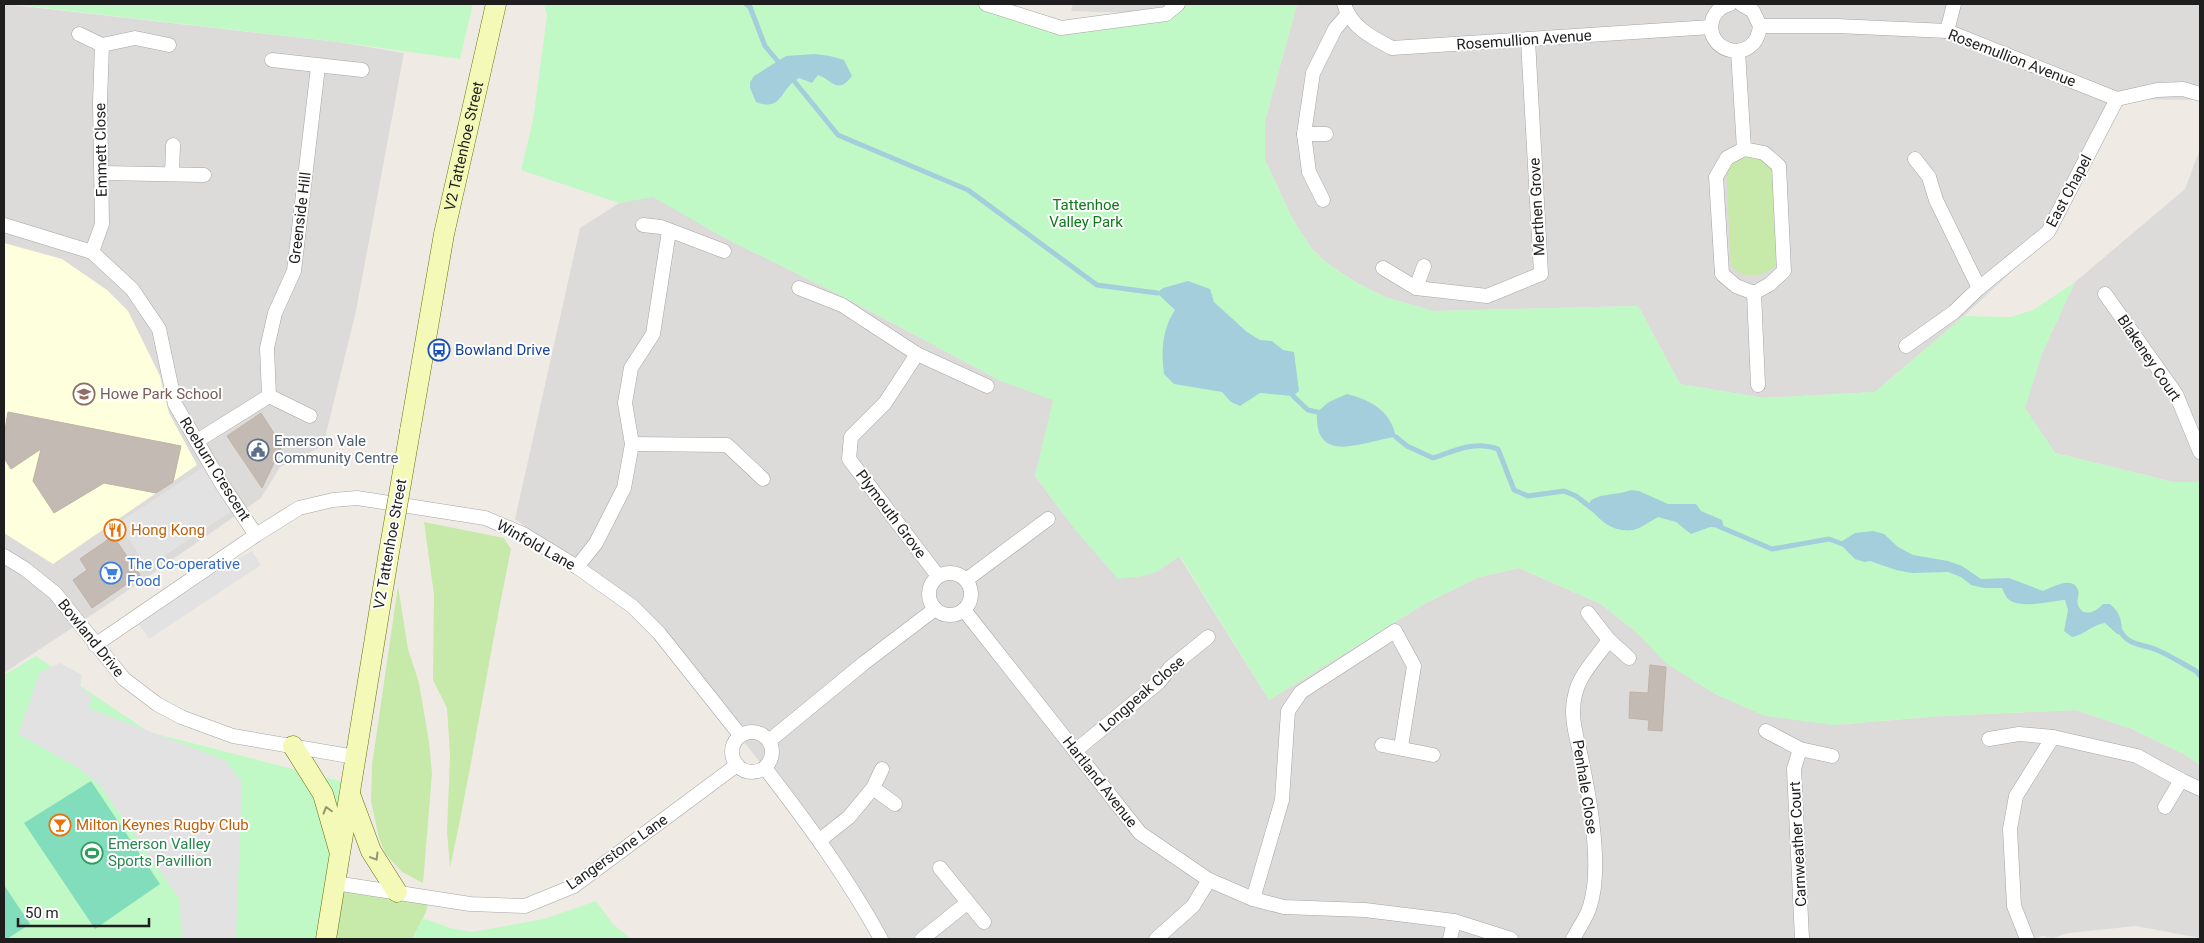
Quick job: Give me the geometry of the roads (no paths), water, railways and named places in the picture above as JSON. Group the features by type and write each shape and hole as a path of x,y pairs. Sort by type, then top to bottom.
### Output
{"street":[{"name":"V2 Tattenhoe Street","path":"326,939 388,558 444,234 496,4"},
{"path":"986,4 1061,28 1166,14 1178,4"},
{"path":"1730,4 1720,8 1715,14 1711,27 1712,34 1719,45 1725,49 1738,51 1754,43 1760,26 1753,11 1741,4"},
{"path":"1947,32 1954,4"},
{"name":"Rosemullion Avenue","path":"1323,200 1309,172 1304,134 1313,73 1345,9 1366,34 1392,48 1711,27"},
{"name":"Rosemullion Avenue","path":"1760,26 1838,26 1947,32 2117,99"},
{"path":"79,34 102,45 135,38 169,44"},
{"name":"Merthen Grove","path":"1383,268 1416,288 1488,296 1541,274 1528,40"},
{"name":"Emmett Close","path":"92,252 102,224 103,173 100,102 102,45"},
{"path":"1738,51 1744,148"},
{"path":"272,60 318,67 362,70"},
{"name":"Greenside Hill","path":"269,396 267,348 275,313 294,271 318,67"},
{"path":"2117,99 2158,90 2183,89 2200,94"},
{"name":"East Chapel","path":"1906,346 1954,312 1979,288 2048,232 2117,99"},
{"path":"1304,134 1326,134"},
{"path":"172,174 173,145"},
{"path":"1744,148 1764,153 1779,166 1784,272 1770,284 1754,293 1736,286 1722,274 1716,177 1727,158 1744,148"},
{"path":"1914,159 1929,176 1936,200 1979,288"},
{"path":"103,173 204,175"},
{"name":"Roeburn Crescent","path":"4,225 92,252 132,288 159,329 176,404 223,486 256,535"},
{"path":"643,225 661,227 724,251"},
{"path":"577,567 596,543 624,488 632,444 626,403 631,368 653,334 669,231"},
{"path":"1416,288 1424,266"},
{"path":"799,288 842,305 917,354 987,386"},
{"path":"1754,293 1758,385"},
{"name":"Blakeney Court","path":"2105,294 2176,394 2200,452"},
{"name":"Plymouth Grove","path":"917,354 885,403 852,437 849,458 938,576"},
{"path":"197,441 269,396 310,416"},
{"path":"632,444 727,445 763,479"},
{"name":"Winfold Lane","path":"95,645 256,535 299,508 333,500 357,498 485,518 523,534 577,567 632,606 652,626 740,735"},
{"path":"966,580 1048,520"},
{"name":"Bowland Drive","path":"4,556 25,569 55,593 124,679 157,704 181,717 233,736 355,757"},
{"path":"952,572 966,580 971,594 964,610 948,615 935,609 929,596 930,586 938,576 952,572"},
{"path":"769,741 864,663 935,609"},
{"name":"Hartland Avenue","path":"964,610 1140,833 1209,880 1253,899 1284,907 1365,910 1454,921 1511,939"},
{"path":"1588,613 1608,640 1628,658"},
{"path":"1253,899 1282,800 1288,710 1301,692 1395,631 1414,666 1401,747"},
{"name":"Longpeak Close","path":"1076,751 1159,682 1170,668 1208,637"},
{"name":"Penhale Close","path":"1573,939 1590,906 1595,882 1588,790 1573,710 1575,694 1582,678 1608,640"},
{"path":"752,731 765,736 769,741 773,752 769,764 765,768 747,772 736,766 733,760 732,746 740,735 752,731"},
{"path":"1766,731 1800,749 1832,756"},
{"path":"1989,739 2019,734 2054,737 2137,756 2200,789"},
{"path":"2027,939 2014,906 2010,829 2016,796 2054,737"},
{"path":"1382,745 1401,747 1433,755"},
{"path":"294,746 323,794 341,856"},
{"name":"Carnweather Court","path":"1800,749 1794,769 1802,939"},
{"name":"Langerstone Lane","path":"336,883 470,904 525,906 574,886 736,766"},
{"path":"765,768 820,840 856,894 881,939"},
{"path":"820,840 849,817 872,788 882,769"},
{"path":"2165,807 2181,780"},
{"path":"872,788 895,804"},
{"path":"350,796 371,852 397,892"},
{"path":"940,868 984,922"},
{"path":"1156,939 1193,906 1209,880"},
{"path":"922,939 967,903"},
{"path":"1450,939 1454,921"}],"water":[{"path":"815,54 844,60 852,76 847,82 838,86 818,75 812,83 799,78 772,104 756,102 750,88 750,82 754,76 786,56"},
{"path":"1188,281 1210,289 1214,302 1247,332 1260,340 1272,341 1283,350 1294,352 1299,391 1293,396 1260,393 1240,406 1231,402 1222,392 1174,384 1164,374 1163,349 1167,325 1175,310 1157,293 1163,288"},
{"path":"1347,394 1372,403 1379,408 1390,420 1396,437 1344,447 1333,445 1324,440 1318,429 1317,412 1329,402"},
{"path":"1631,490 1639,491 1668,504 1696,504 1701,511 1722,520 1724,528 1710,527 1691,534 1676,522 1658,517 1636,529 1620,530 1602,521 1589,506 1590,501 1595,498"},
{"path":"1873,531 1884,534 1898,547 1913,555 1948,561 1962,566 1981,579 2009,578 2043,591 2062,583 2072,583 2078,590 2080,609 2086,613 2097,609 2103,604 2110,604 2114,607 2120,618 2122,635 2117,634 2105,623 2072,637 2064,631 2068,610 2065,600 2018,604 2007,598 2002,588 1984,588 1971,585 1961,577 1948,572 1912,573 1896,570 1870,561 1864,562 1855,559 1839,543 1855,533"}],"waterway":[{"path":"746,4 750,7 765,46 781,65"},
{"path":"790,76 838,135 968,190 1097,285 1157,293"},
{"path":"1293,396 1308,410 1317,412"},
{"path":"1396,437 1407,446 1433,458 1473,446 1498,449 1514,490 1528,496 1564,491 1576,496 1594,510"},
{"path":"1718,526 1772,549 1829,539 1845,545"},
{"path":"2120,630 2131,642 2167,655 2196,671 2200,676"}],"place":[{"name":"Bowland Drive","path":"439,350"},
{"name":"Howe Park School","path":"84,394"},
{"name":"Emerson Vale Community Centre","path":"258,450"},
{"name":"Hong Kong","path":"115,530"},
{"name":"The Co-operative Food","path":"111,573"},
{"name":"Milton Keynes Rugby Club","path":"60,825"},
{"name":"Emerson Valley Sports Pavillion","path":"92,853"}],"park label":[{"name":"Tattenhoe Valley Park","path":"1086,214"}]}
